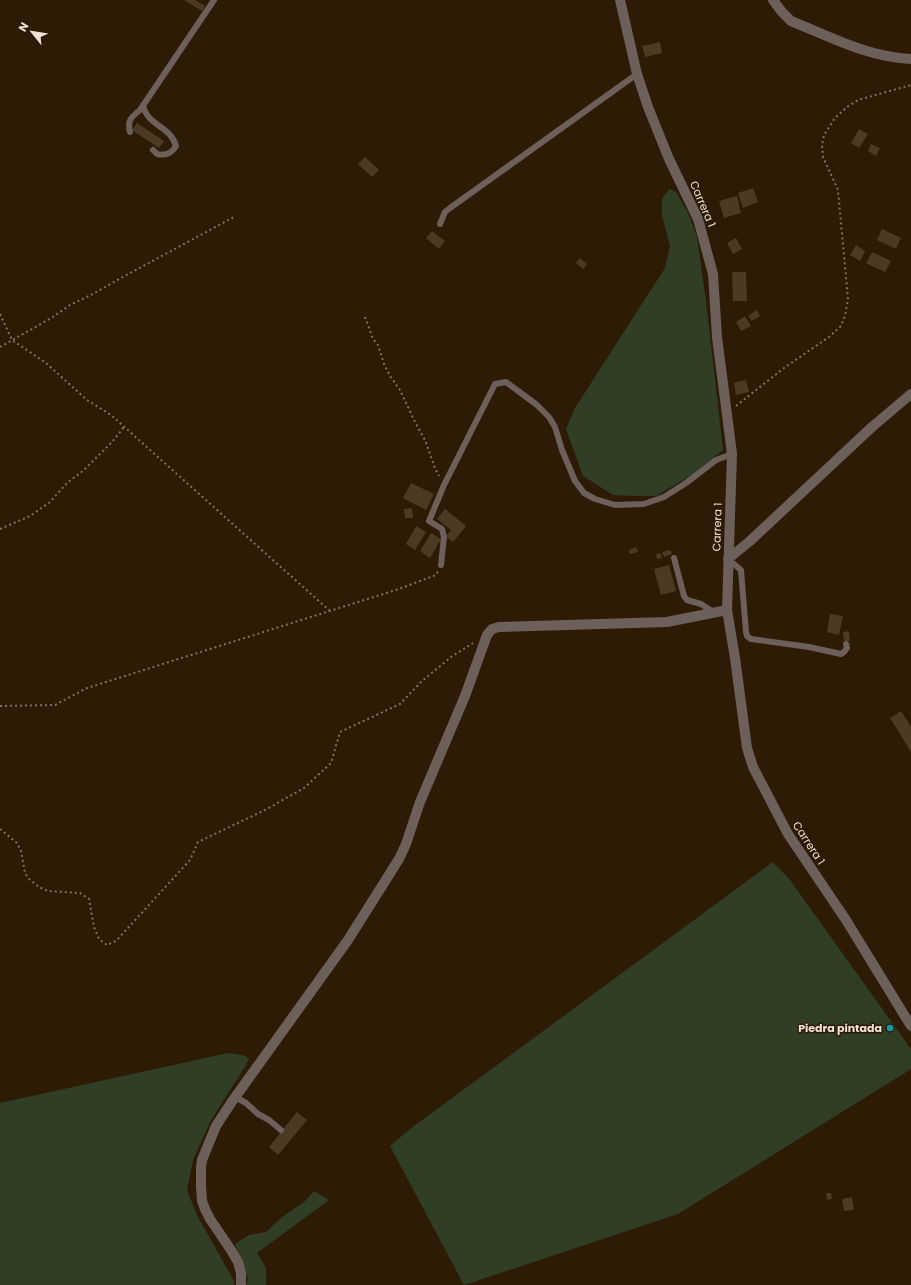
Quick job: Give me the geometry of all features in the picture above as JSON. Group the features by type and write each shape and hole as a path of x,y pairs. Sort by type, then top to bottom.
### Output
{"street":[{"name":"Carrera 1","path":"620,0 637,74 648,107 669,159 698,219 710,257 713,274 717,337 732,454 727,610 747,748 753,767 788,834 846,920 911,1026"},
{"path":"773,0 782,12 791,20 861,50 895,58 911,59"},
{"path":"728,559 750,541 872,427 911,394"},
{"path":"241,1285 241,1273 238,1262 210,1219 202,1201 200,1168 202,1160 216,1126 235,1097 348,940 400,859 420,802 465,696 487,634 492,629 498,627 667,622 727,610"}],"lane":[{"path":"130,132 128,125 131,119 143,106 214,0"},
{"path":"440,224 445,212 450,208 637,74"},
{"path":"143,106 147,116 174,138 176,146 173,151 164,155 157,154 153,150"},
{"path":"441,565 444,537 442,529 429,521 444,486 495,384 506,382 537,405 549,417 555,427 562,450 575,481 584,493 595,499 614,505 622,506 644,504 664,497 686,483 716,460 732,454"},
{"path":"674,558 684,596 687,600 701,604 715,613"},
{"path":"728,559 741,570 746,632 747,636 751,639 809,647 841,654 847,648 846,644"},
{"path":"235,1097 246,1103 258,1114 269,1120 281,1130"}],"path":[{"path":"727,416 735,411 736,406 784,368 829,337 841,326 846,316 848,299 838,190 823,157 822,145 824,135 835,118 847,107 858,100 911,85"},
{"path":"0,347 53,317 70,305 234,217"},
{"path":"0,314 12,340 46,363 87,400 111,415 330,610"},
{"path":"365,317 373,339 378,345 384,364 400,390 425,440 435,468 444,486"},
{"path":"0,529 30,516 50,502 67,483 84,470 112,442 124,427"},
{"path":"0,706 55,705 87,688 399,589 436,575 441,565"},
{"path":"0,829 17,842 21,851 25,873 29,879 39,887 48,891 80,893 89,899 94,927 99,939 107,945 116,941 190,860 198,842 265,810 304,788 331,763 340,732 400,704 422,681 451,657 487,634"}],"green space":[{"path":"669,189 676,192 688,213 697,237 723,450 690,476 656,496 613,495 583,476 566,429 575,408 665,268 670,246 662,216 662,199"},
{"path":"773,862 790,880 911,1049 911,1069 678,1214 464,1285 390,1146 410,1129"},
{"path":"228,1053 242,1055 249,1058 210,1122 193,1160 187,1190 197,1215 234,1281 234,1285 0,1285 0,1103"},
{"path":"314,1191 329,1200 257,1253 266,1268 266,1285 246,1285 248,1279 235,1244 249,1235 266,1232 282,1217 304,1202"}],"building":[{"path":"184,0 195,0 205,6 202,11"},
{"path":"660,42 662,53 645,57 642,46"},
{"path":"137,123 164,141 159,148 132,130"},
{"path":"859,129 868,134 859,148 851,143"},
{"path":"871,144 880,148 876,156 868,151"},
{"path":"365,157 379,170 372,177 358,164"},
{"path":"753,188 758,202 743,208 738,193"},
{"path":"737,196 741,213 724,218 719,201"},
{"path":"882,229 901,238 896,249 877,240"},
{"path":"432,231 445,241 439,249 426,238"},
{"path":"736,238 742,249 733,254 727,243"},
{"path":"856,245 865,251 860,261 850,255"},
{"path":"872,252 891,261 885,272 866,263"},
{"path":"580,258 587,264 583,269 576,263"},
{"path":"732,272 746,272 747,301 733,301"},
{"path":"757,310 760,316 752,321 748,316"},
{"path":"745,316 751,326 741,331 736,322"},
{"path":"746,380 749,392 736,395 734,383"},
{"path":"411,483 434,494 426,510 403,498"},
{"path":"412,508 413,518 405,518 404,509"},
{"path":"445,509 466,526 453,542 446,536 451,530 437,519"},
{"path":"416,526 426,532 415,550 406,544"},
{"path":"431,533 441,539 430,558 420,551"},
{"path":"636,547 638,552 630,554 629,550"},
{"path":"670,550 672,554 664,557 662,552"},
{"path":"660,553 662,558 657,559 656,554"},
{"path":"669,565 676,591 661,595 654,569"},
{"path":"830,614 843,616 839,635 827,632"},
{"path":"849,631 850,641 844,641 843,632"},
{"path":"901,711 911,727 911,752 890,718"},
{"path":"297,1112 307,1120 278,1155 269,1147"},
{"path":"826,1193 831,1193 832,1199 827,1200"},
{"path":"852,1197 854,1210 844,1211 842,1199"}],"place":[{"name":"Piedra pintada","path":"890,1028"}]}
